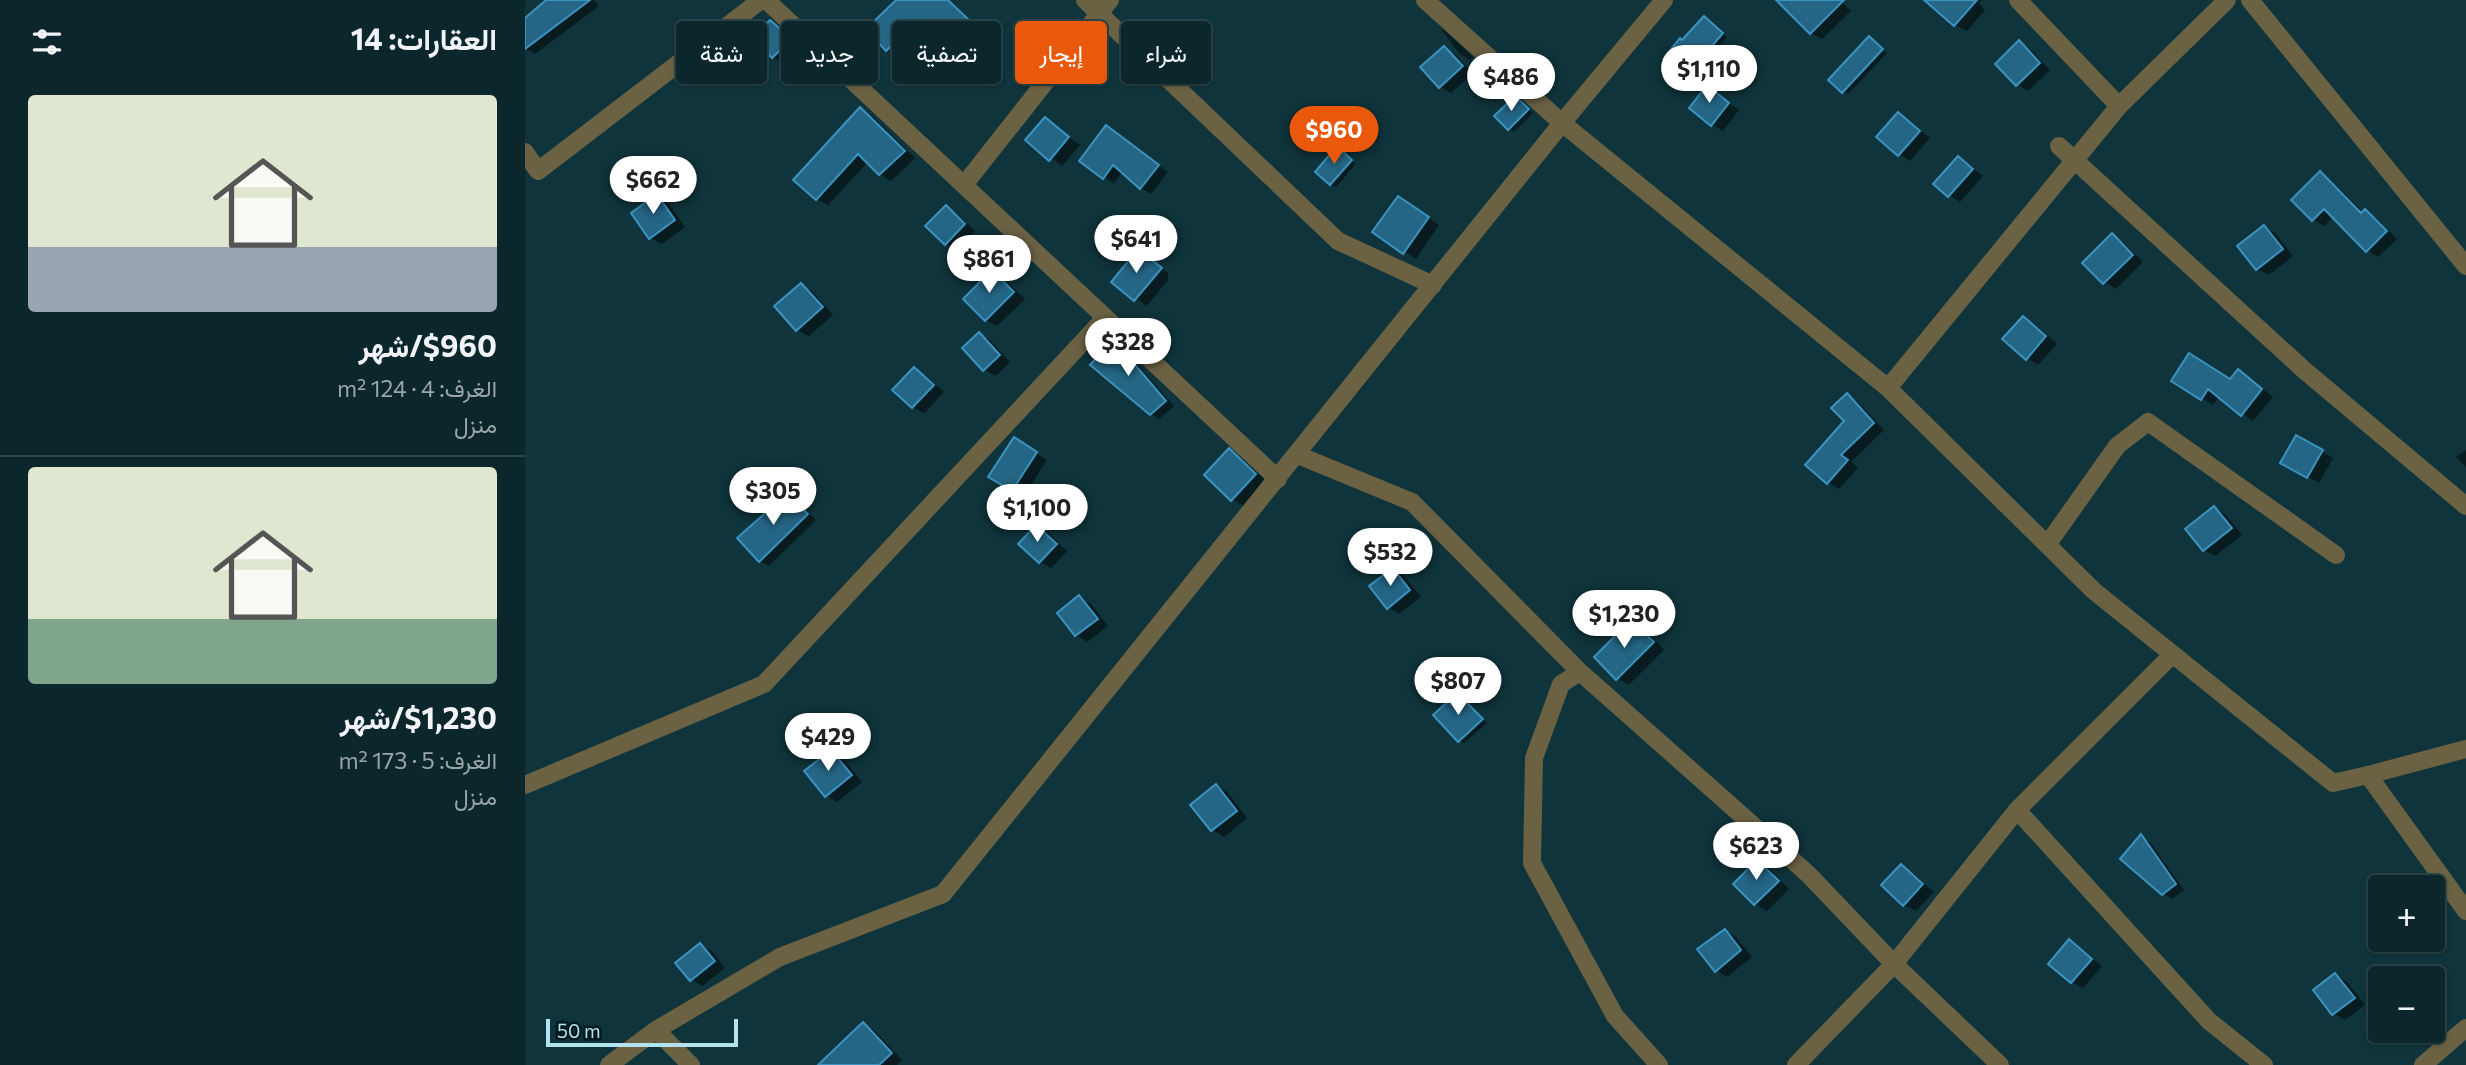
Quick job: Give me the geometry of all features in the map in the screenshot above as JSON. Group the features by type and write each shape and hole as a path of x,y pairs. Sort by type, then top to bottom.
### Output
{"street":[{"path":"525,152 538,171 761,0"},
{"path":"766,0 1278,480"},
{"path":"1085,0 1105,7 1338,241 1433,285"},
{"path":"1425,0 1562,123 1888,388 2094,591 2333,783 2466,748"},
{"path":"608,1065 656,1030 780,957 943,894 1562,123 1664,0"},
{"path":"2018,0 2119,106"},
{"path":"1888,388 2119,106 2227,0"},
{"path":"2250,0 2466,265"},
{"path":"964,185 1105,7"},
{"path":"2059,146 2304,370 2466,506"},
{"path":"525,785 764,684 1105,318"},
{"path":"2047,545 2117,446 2148,422 2336,555"},
{"path":"1298,455 1412,502 1580,672 1808,874 1894,964 2000,1065"},
{"path":"1796,1065 1894,964 2018,810 2173,654"},
{"path":"1580,672 1561,684 1534,758 1532,863 1615,1016 1659,1065"},
{"path":"2368,775 2466,911"},
{"path":"2018,810 2209,1021 2264,1065"},
{"path":"2423,1065 2466,1028"},
{"path":"656,1030 691,1065"}],"building":[{"path":"546,0 590,0 525,49 525,18"},
{"path":"896,0 948,0 970,21 892,21 892,45 886,51 878,42 878,21 874,21"},
{"path":"1776,0 1844,0 1810,34"},
{"path":"1924,0 1977,0 1954,26"},
{"path":"1704,16 1723,33 1687,76 1664,58 1680,38 1682,40"},
{"path":"770,20 781,30 781,49 772,58 767,53 767,23"},
{"path":"1869,36 1883,49 1842,93 1828,80"},
{"path":"2019,40 2040,63 2016,86 1995,64"},
{"path":"1444,46 1463,66 1439,88 1420,67"},
{"path":"1707,85 1729,103 1711,126 1689,108"},
{"path":"1515,96 1529,109 1508,130 1494,116"},
{"path":"860,107 905,151 879,175 858,154 816,200 793,180"},
{"path":"1898,112 1920,131 1898,156 1876,137"},
{"path":"1045,117 1069,137 1049,161 1025,140"},
{"path":"1106,125 1159,165 1140,189 1113,165 1103,179 1079,161"},
{"path":"1337,146 1352,160 1330,185 1315,172"},
{"path":"1958,156 1973,169 1948,197 1933,184"},
{"path":"2320,171 2361,213 2365,209 2387,231 2366,252 2324,209 2312,221 2291,200"},
{"path":"657,194 675,220 649,239 631,213"},
{"path":"1398,196 1429,217 1403,254 1372,232"},
{"path":"946,205 965,224 945,245 925,226"},
{"path":"2264,225 2283,249 2256,270 2237,246"},
{"path":"2112,233 2133,255 2103,284 2082,263"},
{"path":"1138,249 1162,268 1134,301 1111,282"},
{"path":"992,270 1014,292 985,321 963,299"},
{"path":"801,283 823,307 796,331 774,306"},
{"path":"2023,316 2046,336 2026,360 2002,339"},
{"path":"979,332 1000,355 983,371 962,348"},
{"path":"1110,342 1131,360 1166,401 1150,415 1090,365"},
{"path":"2189,353 2230,379 2238,369 2262,389 2241,416 2208,389 2201,400 2171,381"},
{"path":"914,367 934,385 912,408 892,390"},
{"path":"1847,393 1874,423 1841,455 1848,460 1827,484 1805,465 1844,421 1831,408"},
{"path":"2296,435 2323,450 2307,478 2280,463"},
{"path":"1014,437 1037,452 1012,491 988,477"},
{"path":"1229,448 1256,474 1231,501 1204,475"},
{"path":"785,491 808,514 759,562 737,538"},
{"path":"2214,506 2232,528 2203,551 2185,529"},
{"path":"1036,525 1057,544 1039,563 1018,544"},
{"path":"1393,568 1410,590 1387,609 1369,586"},
{"path":"1079,595 1098,619 1075,636 1057,613"},
{"path":"1631,620 1654,642 1616,680 1594,657"},
{"path":"1457,693 1483,719 1458,742 1433,715"},
{"path":"831,750 852,775 825,797 804,771"},
{"path":"1216,784 1237,811 1211,831 1190,805"},
{"path":"2141,834 2176,884 2162,895 2120,859"},
{"path":"1757,860 1779,881 1754,905 1733,884"},
{"path":"1901,864 1923,884 1903,906 1881,885"},
{"path":"1725,929 1741,950 1715,972 1697,949"},
{"path":"2069,939 2092,959 2071,983 2048,964"},
{"path":"700,943 715,961 690,981 675,963"},
{"path":"2335,973 2355,998 2332,1015 2313,990"},
{"path":"863,1022 892,1053 879,1065 818,1065"}]}
